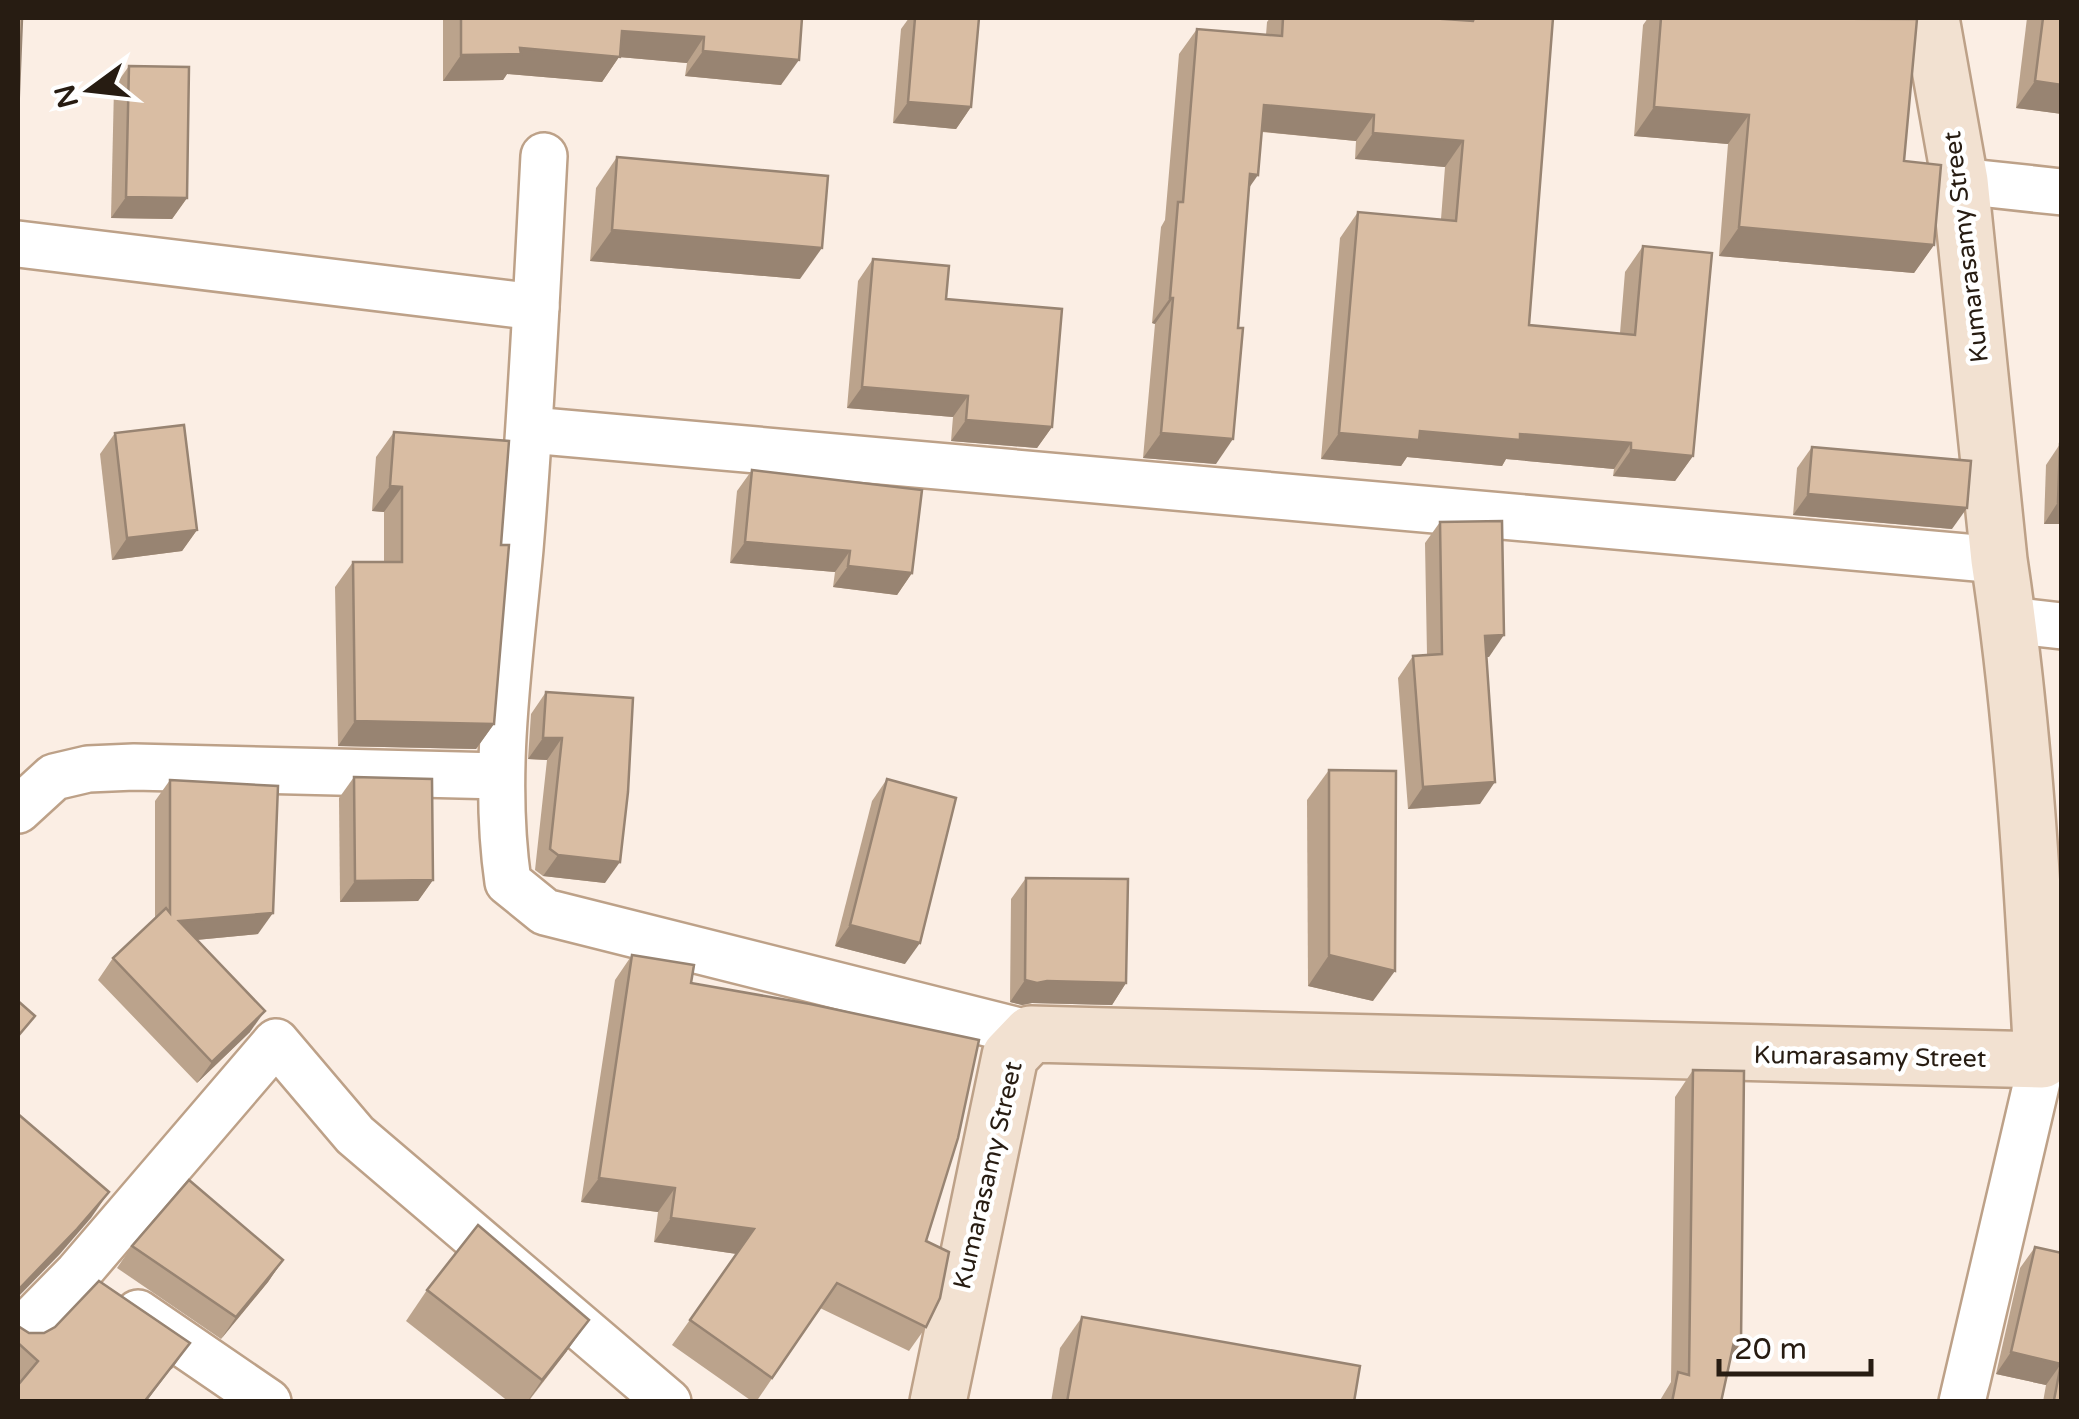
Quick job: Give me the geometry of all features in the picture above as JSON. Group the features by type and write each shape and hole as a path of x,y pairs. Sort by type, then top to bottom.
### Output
{"street":[{"name":"Kumarasamy Street","path":"938,1402 1010,1056 1031,1034 2052,1062 1960,181 1931,18"},
{"path":"544,156 530,430 500,776 508,882 545,912 1031,1034"},
{"path":"1960,181 2062,192"},
{"path":"18,244 536,306"},
{"path":"530,430 1999,560"},
{"path":"2008,620 2062,626"},
{"path":"18,810 54,777 88,770 134,767 500,776"},
{"path":"18,1334 78,1272 276,1042 356,1135 668,1402"},
{"path":"1962,1402 2052,1062"},
{"path":"78,1272 268,1402"}],"building":[{"path":"18,18 22,18 18,117"},
{"path":"461,18 802,18 799,60 703,51 704,37 622,31 620,57 520,48 521,54 461,55"},
{"path":"915,18 979,18 971,107 908,102"},
{"path":"1283,18 1553,18 1529,325 1635,335 1643,246 1712,253 1693,456 1631,450 1631,443 1520,434 1520,440 1420,431 1419,440 1339,433 1358,212 1456,221 1463,141 1373,133 1374,115 1264,105 1258,175 1250,174 1233,439 1161,433 1178,202 1183,202 1197,29 1282,36"},
{"path":"1661,18 1917,19 1904,161 1941,165 1934,245 1739,227 1749,115 1654,107"},
{"path":"2043,18 2062,18 2062,85 2035,81"},
{"path":"129,66 189,67 187,198 126,197"},
{"path":"617,157 828,176 822,248 612,230"},
{"path":"873,259 949,266 946,299 1062,309 1052,427 966,420 968,396 862,387"},
{"path":"184,425 197,530 127,538 115,433"},
{"path":"394,432 509,441 501,545 509,545 494,724 355,721 353,562 402,562 402,487 390,486"},
{"path":"2060,444 2062,502 2058,502"},
{"path":"1812,447 1971,461 1967,508 1808,494"},
{"path":"752,470 922,490 912,573 848,566 850,551 745,542"},
{"path":"1502,521 1504,635 1485,636 1495,782 1423,787 1413,656 1442,654 1440,522"},
{"path":"546,692 633,698 620,862 558,855 550,849 562,738 543,738"},
{"path":"1329,770 1396,771 1395,971 1329,955"},
{"path":"354,777 432,779 433,880 355,881"},
{"path":"887,779 956,798 920,943 850,925"},
{"path":"170,780 278,786 273,913 179,921 265,1011 212,1062 113,958 166,908 170,913"},
{"path":"1026,878 1128,879 1126,983 1025,980"},
{"path":"632,955 694,965 691,983 979,1040 958,1138 926,1241 949,1252 940,1298 926,1327 837,1283 772,1378 690,1320 754,1229 671,1218 675,1188 599,1178"},
{"path":"18,1001 35,1016 18,1036"},
{"path":"1693,1070 1744,1071 1741,1343 1734,1342 1721,1402 1672,1402 1678,1372 1689,1375"},
{"path":"18,1114 109,1192 18,1290"},
{"path":"189,1180 283,1260 236,1317 132,1246"},
{"path":"478,1225 589,1320 542,1380 427,1290"},
{"path":"2035,1247 2062,1253 2062,1402 2054,1400 2061,1364 2011,1352"},
{"path":"99,1281 190,1343 144,1402 18,1402 18,1385 38,1361 18,1343 18,1326 29,1333 44,1333 55,1327"},
{"path":"1082,1317 1360,1366 1354,1402 1067,1402"}]}
